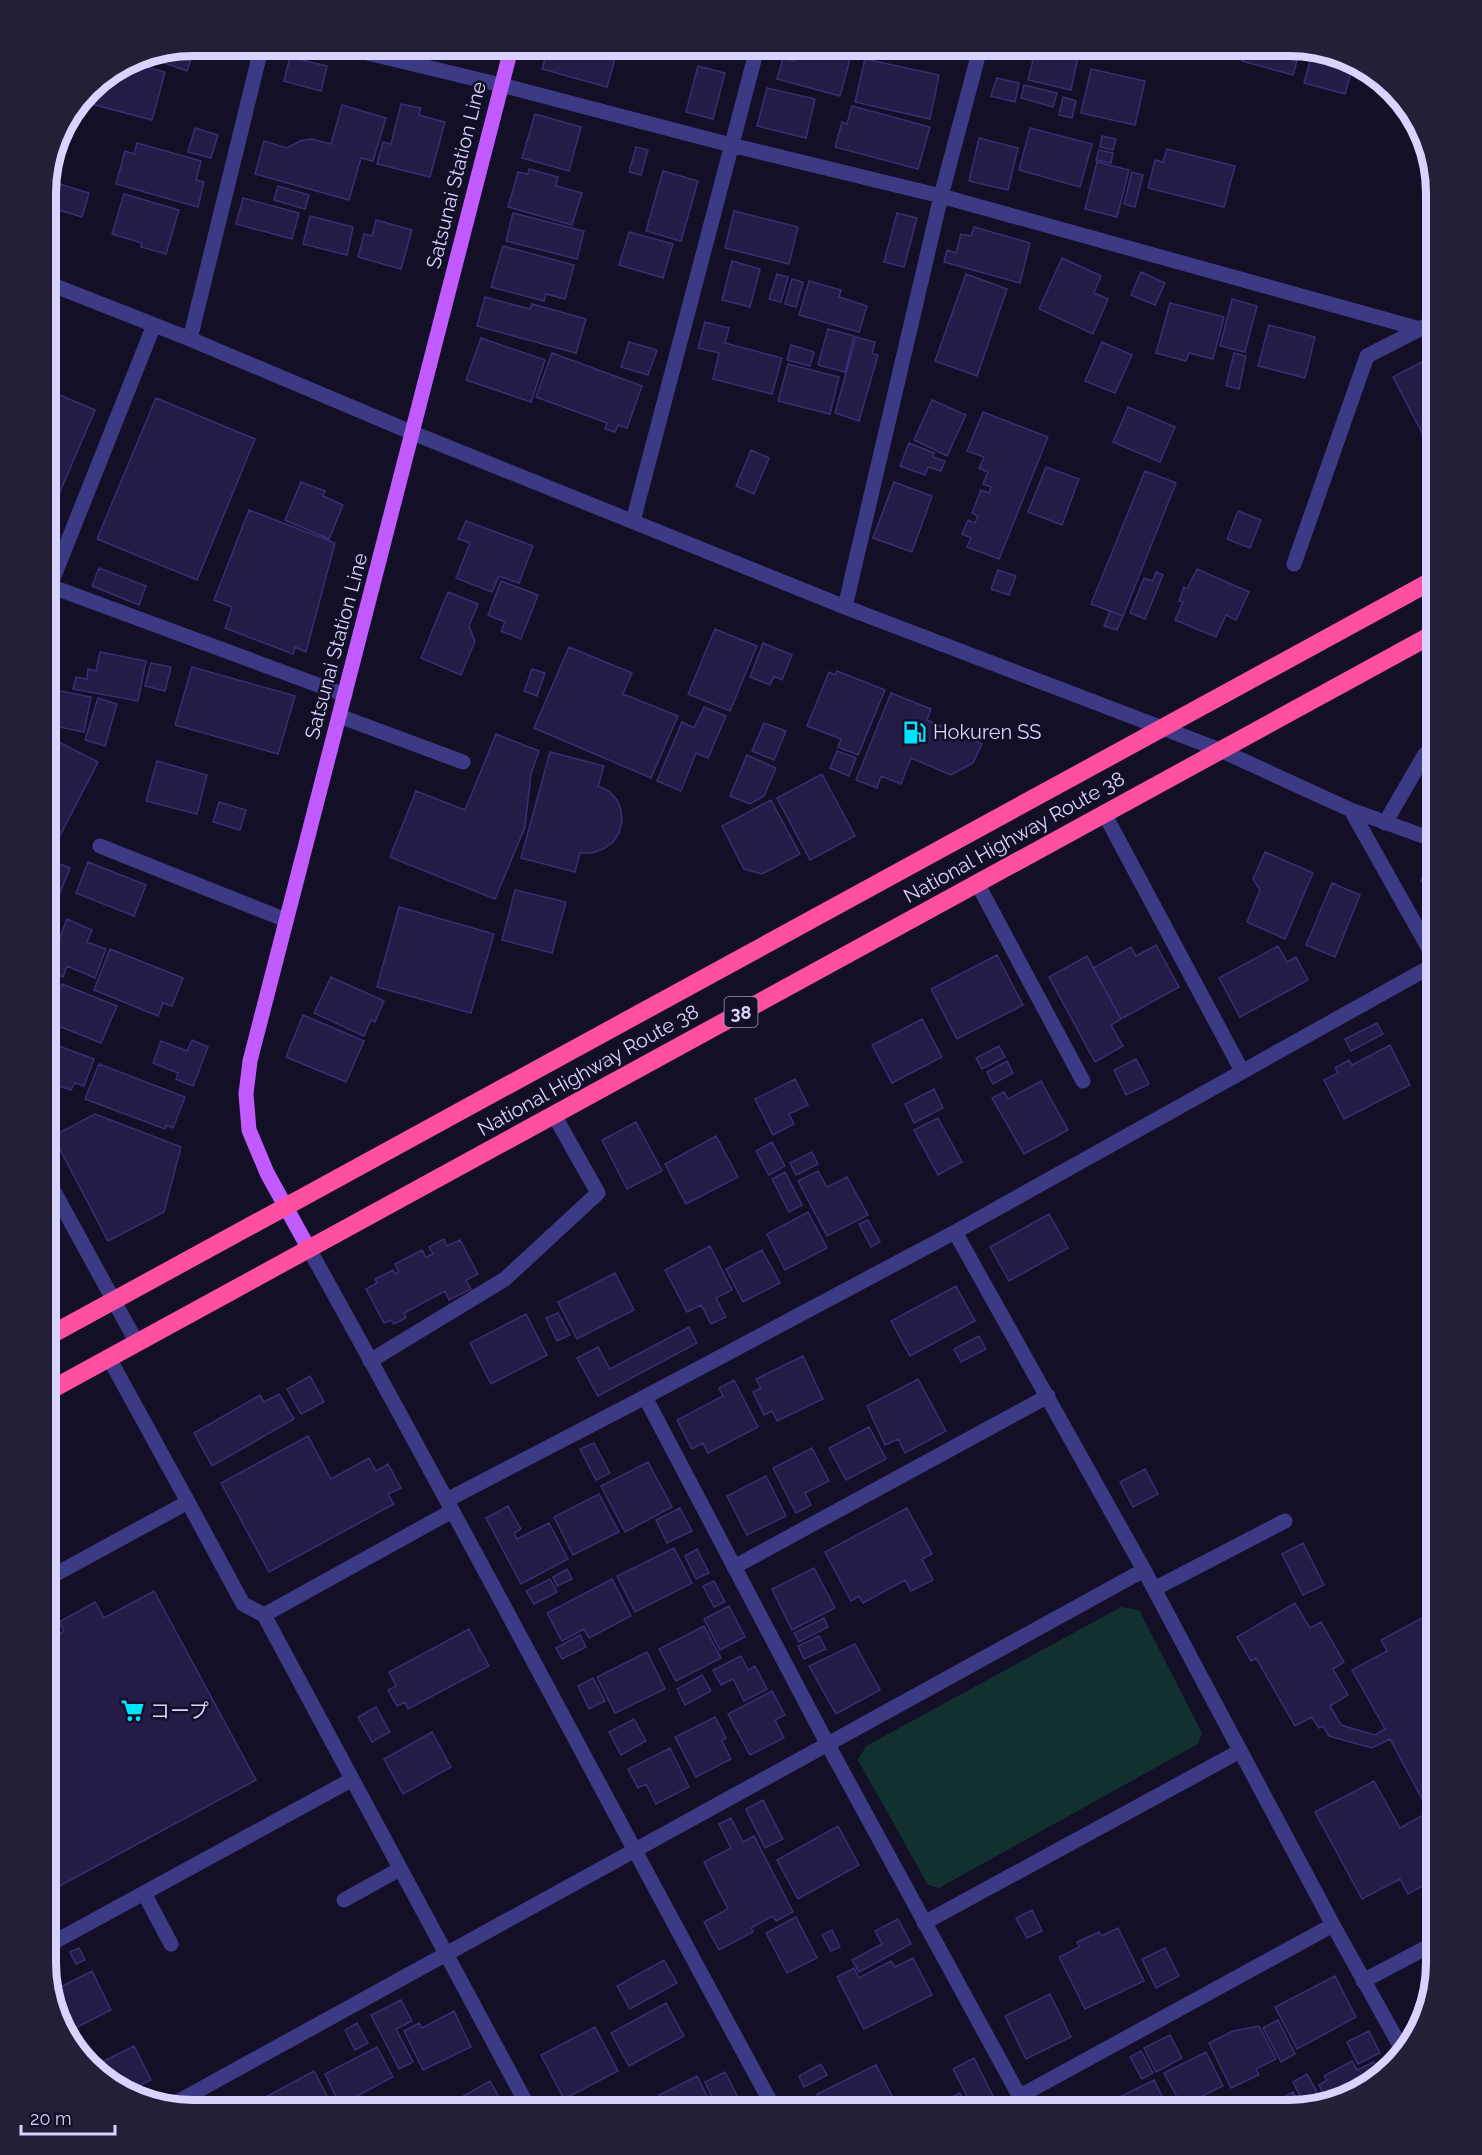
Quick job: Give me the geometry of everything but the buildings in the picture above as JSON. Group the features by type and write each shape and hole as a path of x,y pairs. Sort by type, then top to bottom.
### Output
{"highway":[{"name":"National Highway Route 38","path":"56,1332 285,1205 1042,796 1426,584"},
{"name":"National Highway Route 38","path":"56,1387 1426,638"}],"main road":[{"name":"Satsunai Station Line","path":"309,1249 267,1173 249,1130 246,1094 250,1061 509,56"}],"street":[{"path":"190,339 259,56"},
{"path":"380,56 940,196 1420,329"},
{"path":"633,521 755,56"},
{"path":"845,606 940,196 978,56"},
{"path":"56,286 190,339 413,433 845,606 1220,750 1351,810 1426,837"},
{"path":"56,572 154,325"},
{"path":"1294,564 1367,356 1426,325"},
{"path":"56,595 345,695"},
{"path":"339,717 463,762"},
{"path":"1385,822 1426,753"},
{"path":"1351,810 1426,943"},
{"path":"1104,813 1242,1071"},
{"path":"100,846 286,920"},
{"path":"977,883 1083,1081"},
{"path":"264,1615 450,1506 645,1397 955,1232 1426,969"},
{"path":"370,1361 505,1279 598,1193 554,1114"},
{"path":"56,1195 137,1343"},
{"path":"955,1232 1144,1570 1399,2045"},
{"path":"309,1249 770,2100"},
{"path":"109,1358 243,1604 264,1615 524,2099"},
{"path":"734,1568 1048,1396"},
{"path":"645,1397 828,1744 1021,2100"},
{"path":"56,1574 188,1502"},
{"path":"1154,1589 1285,1521"},
{"path":"183,2099 1144,1570"},
{"path":"924,1923 1240,1750"},
{"path":"56,1941 351,1780"},
{"path":"344,1900 400,1869"},
{"path":"144,1893 171,1944"},
{"path":"1029,2100 1333,1925"},
{"path":"1363,1981 1426,1953"}],"green space":[{"path":"1121,1607 1139,1610 1202,1733 1198,1744 939,1888 928,1885 858,1760 866,1746"}],"place":[{"name":"Hokuren SS","path":"915,732"},
{"name":"コープ","path":"132,1711"}]}
